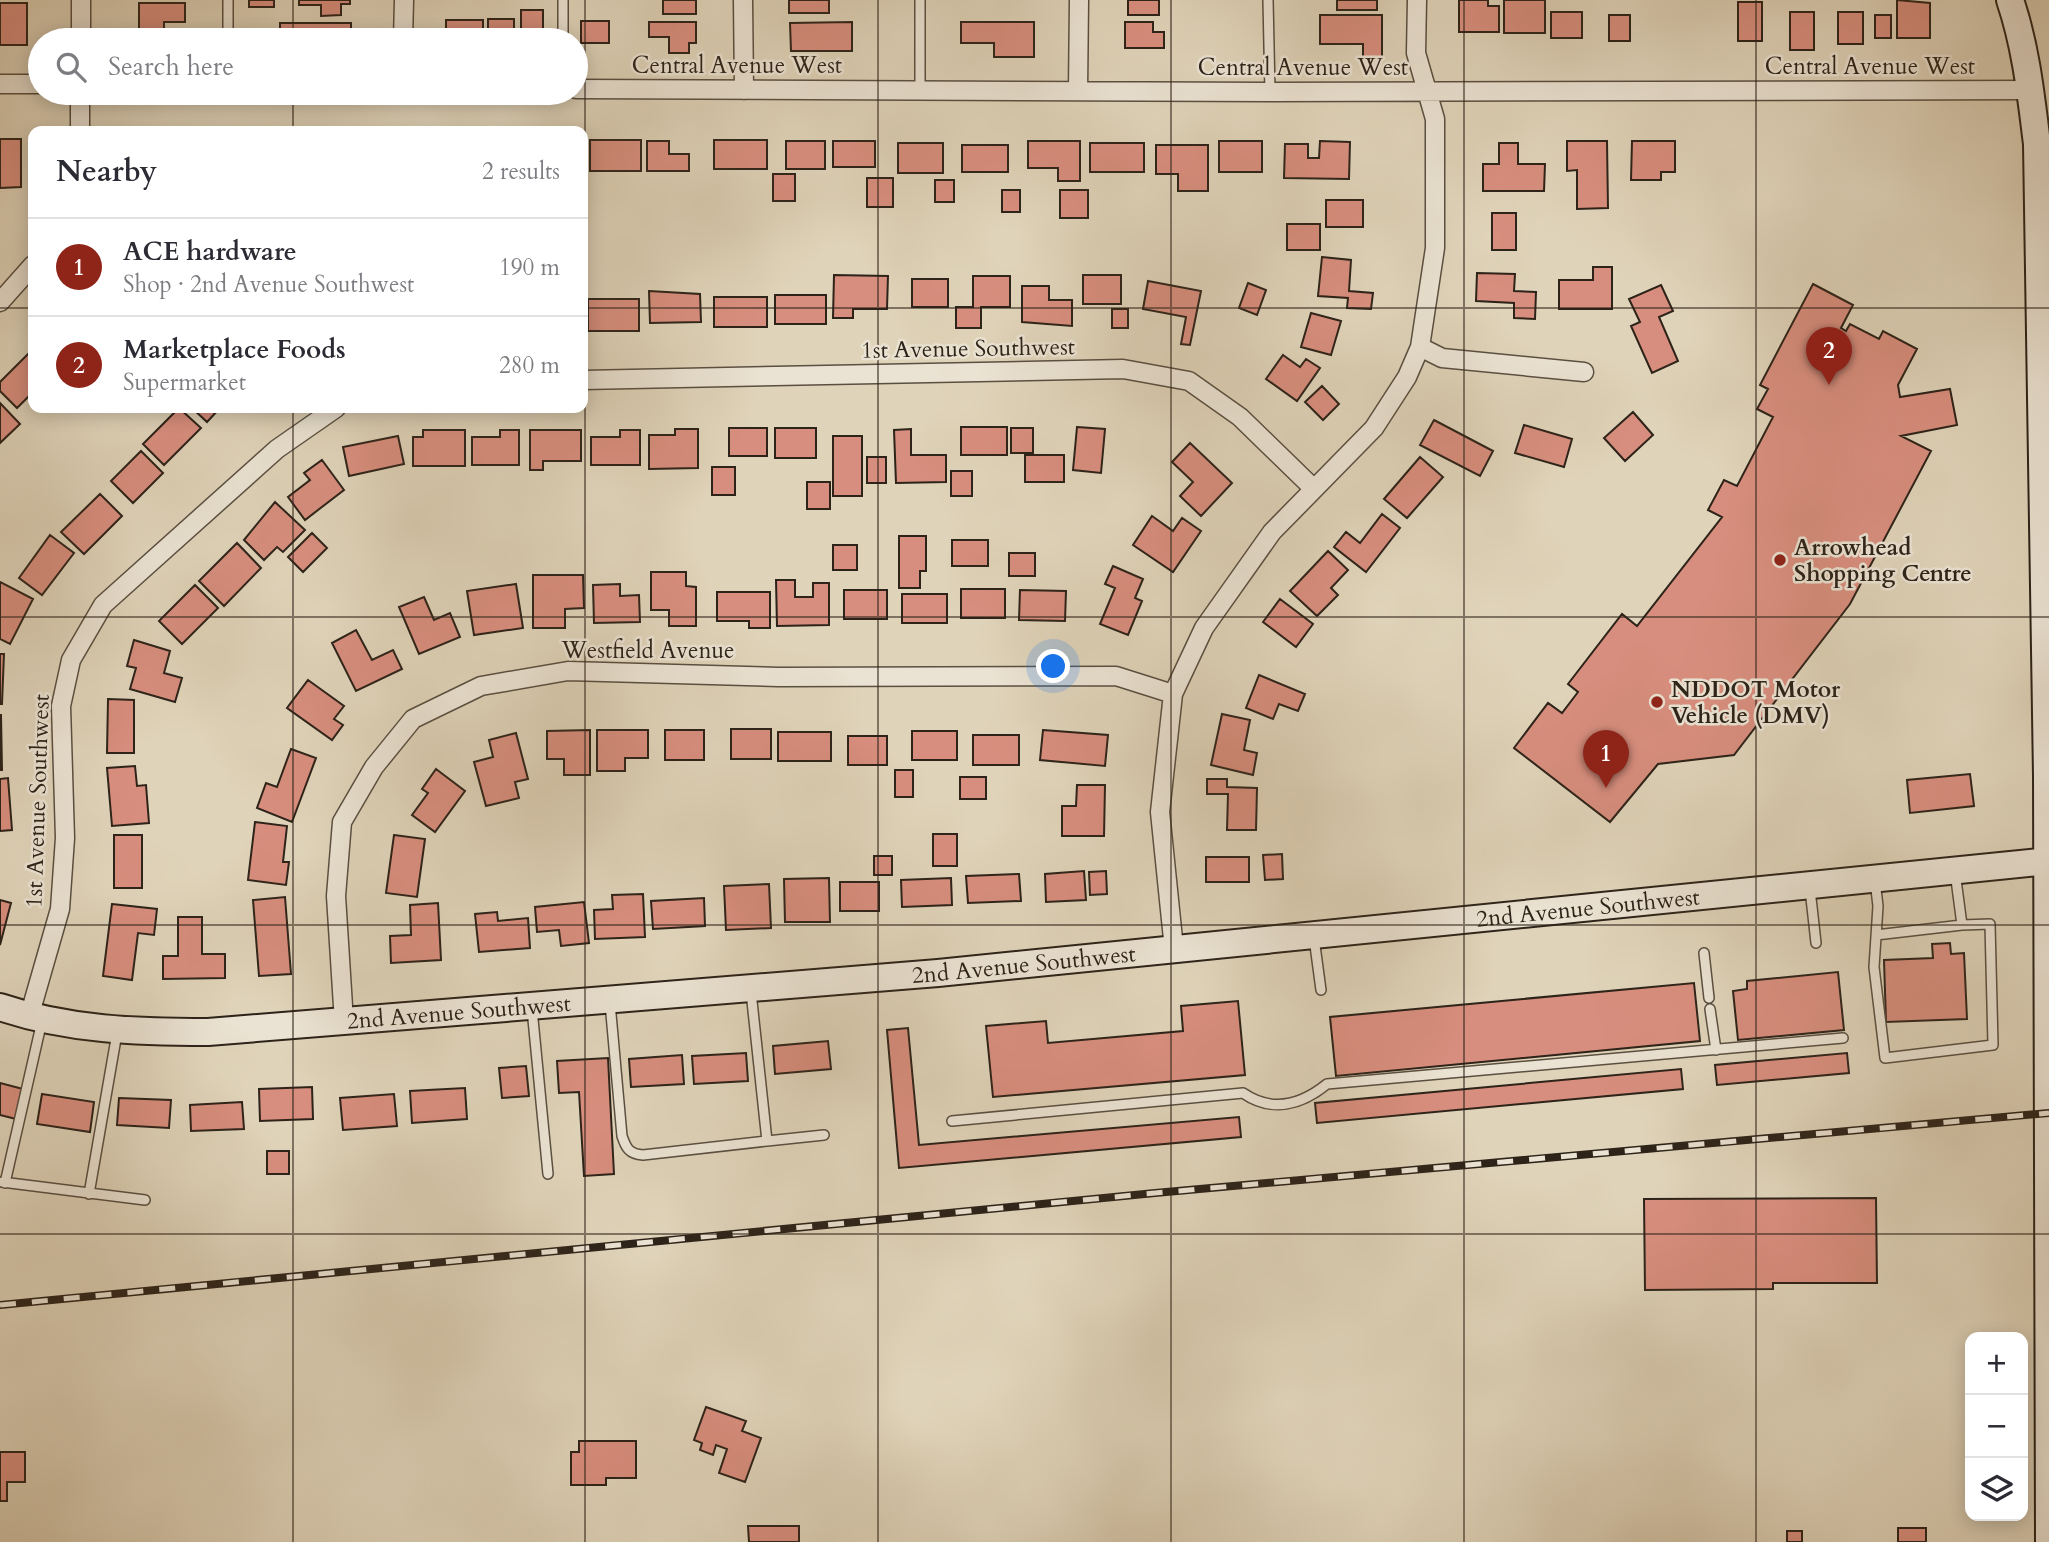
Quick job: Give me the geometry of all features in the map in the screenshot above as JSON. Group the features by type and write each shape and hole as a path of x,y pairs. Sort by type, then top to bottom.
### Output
{"street":[{"path":"80,28 81,0"},
{"path":"403,28 404,0"},
{"path":"743,0 744,90"},
{"path":"1078,91 1079,0"},
{"path":"1174,948 1160,812 1174,694 1204,628 1272,532 1312,487 1374,428 1407,377 1420,347 1435,248 1435,119 1416,53 1417,0"},
{"path":"2010,0 2031,90 2037,144 2047,496 2049,1542"},
{"path":"0,84 28,85"},
{"name":"Central Avenue West","path":"588,89 920,92 2031,90"},
{"path":"80,105 80,126"},
{"path":"0,302 28,271"},
{"path":"1420,347 1441,358 1584,372"},
{"name":"1st Avenue Southwest","path":"588,380 1123,369 1189,381 1240,417 1312,487"},
{"name":"1st Avenue Southwest","path":"36,1018 60,909 65,838 61,706 71,660 103,605 277,449 329,413"},
{"name":"Westfield Avenue","path":"344,1022 336,896 342,822 374,767 413,719 481,686 568,671 778,677 1116,676 1174,694"},
{"name":"2nd Avenue Southwest","path":"0,1007 36,1018 117,1031 208,1032 750,989 1314,936 2048,861"}],"lane":[{"path":"228,0 228,28"},
{"path":"563,0 563,28"},
{"path":"920,0 920,92"},
{"path":"1268,0 1270,92"},
{"path":"1955,871 1962,925"},
{"path":"1875,880 1874,967 1885,1058 1993,1045 1990,924 1876,935"},
{"path":"1810,887 1816,943"},
{"path":"1314,936 1321,990"},
{"path":"1704,953 1709,998"},
{"path":"750,989 767,1142"},
{"path":"609,1001 622,1136 625,1147 633,1154 824,1136"},
{"path":"532,1007 548,1174"},
{"path":"1710,1009 1716,1050"},
{"path":"36,1018 3,1182 145,1200"},
{"path":"89,1194 117,1031"},
{"path":"951,1121 1243,1093 1260,1105 1307,1101 1327,1084 1843,1038"}],"building":[{"path":"249,0 274,0 274,7 249,7"},
{"path":"299,0 350,0 350,4 341,4 341,15 321,16 321,5 299,5"},
{"path":"663,0 696,0 696,14 663,14"},
{"path":"789,0 829,0 829,13 789,13"},
{"path":"1128,0 1159,0 1159,15 1128,15"},
{"path":"1337,0 1377,0 1377,10 1337,10"},
{"path":"1459,0 1488,0 1488,6 1499,6 1499,32 1459,32"},
{"path":"1504,0 1545,0 1545,33 1504,33"},
{"path":"1897,0 1930,3 1930,38 1897,38"},
{"path":"1738,2 1762,2 1762,41 1738,41"},
{"path":"0,3 27,3 27,45 0,45"},
{"path":"139,3 185,3 185,22 164,22 164,28 139,28"},
{"path":"521,10 543,10 543,28 521,28"},
{"path":"1551,12 1582,12 1582,38 1551,38"},
{"path":"1790,12 1814,12 1814,50 1790,50"},
{"path":"1838,12 1863,12 1863,44 1838,44"},
{"path":"1320,15 1382,15 1382,60 1363,60 1363,44 1320,44"},
{"path":"1609,15 1630,15 1630,41 1609,41"},
{"path":"1875,15 1891,15 1891,38 1875,38"},
{"path":"488,19 514,19 514,28 488,28"},
{"path":"446,20 483,20 483,28 446,28"},
{"path":"581,21 609,21 609,43 588,43 588,28 581,28"},
{"path":"649,22 696,22 696,43 689,43 689,53 669,53 669,37 649,37"},
{"path":"852,22 852,51 791,51 790,23"},
{"path":"961,22 1034,22 1034,57 994,57 994,43 961,43"},
{"path":"1125,22 1153,22 1153,32 1164,32 1164,48 1125,48"},
{"path":"280,23 351,23 351,28 280,28"},
{"path":"0,139 21,139 21,187 0,188"},
{"path":"590,140 641,140 641,171 590,171"},
{"path":"714,140 767,140 767,169 714,169"},
{"path":"647,141 669,141 669,154 689,154 689,171 647,171"},
{"path":"786,141 825,141 825,169 786,169"},
{"path":"833,141 875,141 875,167 833,167"},
{"path":"1028,141 1080,141 1080,181 1058,181 1058,168 1028,168"},
{"path":"1219,141 1262,141 1262,172 1219,172"},
{"path":"1320,141 1350,142 1349,179 1284,178 1285,144 1308,144 1308,158 1319,158"},
{"path":"1567,141 1607,141 1608,208 1577,209 1577,170 1567,171"},
{"path":"1632,141 1675,141 1675,172 1661,172 1661,180 1631,180"},
{"path":"898,143 943,143 943,173 898,173"},
{"path":"1090,143 1144,143 1144,172 1090,172"},
{"path":"1499,143 1518,143 1518,164 1545,164 1544,191 1483,191 1483,164 1499,164"},
{"path":"962,145 1008,145 1008,172 962,172"},
{"path":"1156,145 1208,145 1208,191 1178,191 1178,174 1156,174"},
{"path":"773,174 795,174 795,201 773,201"},
{"path":"867,178 893,178 893,207 867,207"},
{"path":"935,180 954,180 954,202 935,202"},
{"path":"1002,190 1020,190 1020,212 1002,212"},
{"path":"1060,190 1088,190 1088,218 1060,218"},
{"path":"1326,200 1363,200 1363,227 1326,227"},
{"path":"1492,213 1516,213 1516,250 1492,250"},
{"path":"1287,224 1320,224 1320,250 1287,250"},
{"path":"1322,257 1351,260 1349,291 1373,293 1371,309 1347,308 1348,298 1318,296"},
{"path":"1593,267 1612,267 1612,309 1559,309 1559,280 1593,280"},
{"path":"1477,273 1515,274 1514,291 1536,292 1535,319 1514,318 1514,303 1476,301"},
{"path":"834,275 888,276 887,309 853,309 853,318 833,318"},
{"path":"1083,275 1121,275 1121,304 1083,304"},
{"path":"973,276 1010,276 1010,307 981,307 981,328 956,328 956,307 973,307"},
{"path":"912,279 948,279 948,307 912,307"},
{"path":"1148,281 1201,291 1190,345 1181,344 1186,317 1143,309"},
{"path":"1248,283 1266,290 1257,315 1239,308"},
{"name":"Arrowhead Shopping Centre","path":"1813,284 1853,305 1841,328 1846,331 1850,324 1879,339 1883,331 1917,349 1898,385 1900,397 1950,389 1957,425 1901,436 1931,451 1850,604 1734,755 1658,764 1610,822 1514,748 1548,703 1562,713 1578,692 1568,684 1622,614 1637,626 1722,517 1708,510 1724,480 1737,486 1773,417 1757,409 1768,389 1760,385"},
{"path":"1661,285 1673,311 1659,317 1678,361 1652,373 1631,326 1640,322 1629,299"},
{"path":"1022,286 1049,286 1049,300 1072,300 1072,326 1022,322"},
{"path":"649,291 700,294 701,322 650,323"},
{"path":"775,295 826,295 826,324 775,324"},
{"path":"714,297 767,297 767,327 714,327"},
{"path":"588,299 639,299 639,331 588,331"},
{"path":"1112,309 1128,309 1128,328 1112,328"},
{"path":"1311,313 1341,321 1331,355 1301,347"},
{"path":"28,354 28,397 17,408 0,391 0,382"},
{"path":"1283,355 1300,367 1306,359 1320,368 1297,401 1266,379"},
{"path":"1322,386 1339,404 1323,420 1305,402"},
{"path":"0,403 20,424 0,443"},
{"path":"1633,412 1653,435 1625,461 1604,438"},
{"path":"174,413 184,413 201,428 164,465 143,444"},
{"path":"197,413 215,413 207,422"},
{"path":"1434,420 1493,451 1480,476 1420,445"},
{"path":"1524,425 1572,439 1564,467 1515,453"},
{"path":"961,427 1007,427 1007,455 961,455"},
{"path":"1077,427 1105,429 1101,473 1073,470"},
{"path":"729,428 767,428 767,456 729,456"},
{"path":"775,428 816,428 816,458 775,458"},
{"path":"1011,428 1033,428 1033,453 1011,453"},
{"path":"675,429 698,429 698,468 649,469 649,435 675,435"},
{"path":"911,429 911,455 946,455 946,482 896,483 894,430"},
{"path":"423,430 465,430 465,466 413,466 413,437 423,437"},
{"path":"500,430 519,430 519,465 472,465 472,437 500,437"},
{"path":"530,430 581,430 581,461 543,461 543,470 530,470"},
{"path":"620,430 640,430 640,465 591,465 591,437 620,437"},
{"path":"398,436 404,464 349,476 343,447"},
{"path":"833,436 862,436 862,496 833,496"},
{"path":"1190,443 1232,483 1201,516 1180,496 1193,482 1172,462"},
{"path":"141,451 163,473 133,503 111,481"},
{"path":"1025,455 1064,455 1064,482 1025,482"},
{"path":"867,457 886,457 886,483 867,483"},
{"path":"1420,457 1443,477 1407,518 1384,499"},
{"path":"322,460 344,490 305,520 288,497 310,480 304,473"},
{"path":"712,467 735,467 735,495 712,495"},
{"path":"951,471 972,471 972,496 951,496"},
{"path":"807,482 830,482 830,509 807,509"},
{"path":"100,494 122,516 84,554 61,532"},
{"path":"275,502 305,530 283,552 277,547 264,560 244,540"},
{"path":"1382,514 1400,528 1366,572 1334,547 1346,532 1360,543"},
{"path":"1152,516 1173,531 1182,518 1201,531 1173,572 1133,545"},
{"path":"312,533 327,548 303,572 288,557"},
{"path":"50,535 74,553 42,595 19,578"},
{"path":"899,536 926,536 926,571 920,571 920,588 899,588"},
{"path":"952,540 988,540 988,566 952,566"},
{"path":"237,543 261,568 224,606 199,581"},
{"path":"833,545 857,545 857,570 833,570"},
{"path":"1328,551 1348,570 1331,588 1338,595 1317,616 1290,591"},
{"path":"1009,553 1035,553 1035,576 1009,576"},
{"path":"1113,566 1143,579 1135,598 1142,601 1128,635 1100,624 1115,588 1105,584"},
{"path":"651,572 686,572 686,586 696,587 696,626 669,626 669,610 651,610"},
{"path":"533,575 583,575 584,608 565,609 565,628 533,628"},
{"path":"776,580 795,580 795,597 813,597 813,583 829,583 829,625 777,626"},
{"path":"0,582 33,599 10,644 0,639"},
{"path":"516,584 523,628 474,635 467,591"},
{"path":"620,584 620,596 639,595 640,622 594,623 593,585"},
{"path":"195,585 218,608 182,644 159,621"},
{"path":"961,589 1005,589 1005,618 961,618"},
{"path":"844,590 887,590 887,619 844,619"},
{"path":"1020,590 1066,591 1065,621 1019,620"},
{"path":"717,592 770,592 770,628 749,628 749,621 717,621"},
{"path":"902,594 947,594 947,623 902,623"},
{"path":"424,597 434,620 450,613 460,637 419,654 399,607"},
{"path":"1280,599 1313,624 1296,647 1263,622"},
{"path":"356,630 372,660 393,650 402,669 356,691 332,643"},
{"path":"134,640 170,651 164,673 182,678 175,702 130,689 136,668 127,666"},
{"path":"0,654 4,654 2,704 0,704"},
{"path":"1259,675 1305,694 1298,711 1279,704 1273,719 1246,708"},
{"path":"308,680 344,706 334,719 343,725 332,740 287,708"},
{"path":"108,699 134,700 134,753 107,753"},
{"path":"1222,714 1250,720 1244,750 1257,753 1253,775 1211,765"},
{"path":"1,715 2,770 0,770"},
{"path":"731,729 771,729 771,759 731,759"},
{"path":"590,730 590,775 564,775 564,759 547,759 547,731"},
{"path":"597,730 648,730 648,758 625,758 625,771 597,771"},
{"path":"665,730 704,730 704,760 665,760"},
{"path":"1043,730 1108,735 1105,766 1040,760"},
{"path":"912,731 957,731 957,760 912,760"},
{"path":"778,732 831,732 831,761 778,761"},
{"path":"516,733 528,779 515,782 519,798 486,806 474,762 493,757 489,740"},
{"path":"973,735 1019,735 1019,765 973,765"},
{"path":"848,736 887,736 887,765 848,765"},
{"path":"291,749 316,758 292,822 257,808 266,783 277,787"},
{"path":"135,766 137,786 146,785 149,823 112,826 107,768"},
{"path":"436,769 465,791 435,832 412,815 428,793 422,789"},
{"path":"895,770 913,770 913,797 895,797"},
{"path":"1970,774 1974,806 1910,813 1907,780"},
{"path":"960,777 986,777 986,799 960,799"},
{"path":"8,778 12,830 0,831 0,779"},
{"path":"1207,779 1227,779 1227,787 1257,788 1256,830 1227,830 1228,794 1207,794"},
{"path":"1077,785 1105,785 1104,836 1062,836 1062,806 1076,806"},
{"path":"255,822 287,826 283,862 289,862 286,885 248,880"},
{"path":"933,834 957,834 957,866 933,866"},
{"path":"114,835 142,835 142,888 114,888"},
{"path":"394,835 425,839 417,897 386,893"},
{"path":"1282,854 1283,879 1265,880 1263,855"},
{"path":"874,856 892,856 892,875 874,875"},
{"path":"1206,857 1249,857 1249,882 1206,882"},
{"path":"1084,871 1086,900 1046,902 1045,874"},
{"path":"1106,871 1107,894 1090,895 1089,872"},
{"path":"1019,874 1021,901 968,903 966,876"},
{"path":"829,878 830,922 785,922 784,879"},
{"path":"951,878 952,905 902,907 901,880"},
{"path":"840,882 879,882 879,911 840,911"},
{"path":"769,884 771,928 726,930 724,886"},
{"path":"643,894 645,937 595,939 594,910 613,909 612,895"},
{"path":"285,897 291,974 259,976 253,900"},
{"path":"704,898 705,926 653,929 651,901"},
{"path":"0,900 11,903 0,945"},
{"path":"584,902 589,943 561,946 559,930 537,932 535,907"},
{"path":"438,903 441,960 391,963 390,936 411,935 410,905"},
{"path":"112,904 157,909 154,935 138,933 132,980 103,976"},
{"path":"497,912 498,921 528,918 530,948 479,952 475,914"},
{"path":"178,917 202,917 202,954 225,954 225,978 163,979 163,956 178,956"},
{"path":"1950,943 1951,954 1964,953 1967,1019 1886,1022 1884,960 1933,958 1932,944"},
{"path":"1838,972 1844,1030 1738,1040 1733,991 1747,989 1747,981"},
{"path":"1694,983 1700,1041 1336,1076 1330,1017"},
{"path":"1238,1001 1245,1075 993,1097 986,1026 1046,1021 1048,1043 1183,1031 1181,1006"},
{"path":"908,1028 919,1145 1239,1117 1241,1137 899,1168 887,1030"},
{"path":"828,1041 831,1069 775,1074 773,1046"},
{"path":"746,1053 748,1081 694,1084 692,1056"},
{"path":"1847,1053 1849,1073 1717,1085 1715,1065"},
{"path":"682,1055 684,1084 631,1087 629,1059"},
{"path":"608,1058 614,1174 584,1176 579,1092 559,1093 557,1061"},
{"path":"526,1066 529,1096 502,1098 499,1068"},
{"path":"1681,1069 1683,1089 1317,1123 1315,1103"},
{"path":"0,1083 23,1089 16,1119 0,1115"},
{"path":"312,1087 313,1119 260,1121 259,1089"},
{"path":"465,1088 467,1119 412,1123 410,1091"},
{"path":"42,1094 94,1102 90,1132 37,1124"},
{"path":"394,1094 397,1126 343,1130 340,1098"},
{"path":"119,1098 171,1100 169,1128 117,1125"},
{"path":"242,1102 244,1129 191,1131 190,1105"},
{"path":"267,1151 289,1151 289,1174 267,1174"},
{"path":"1876,1198 1877,1283 1773,1283 1773,1289 1645,1290 1644,1199"},
{"path":"706,1407 746,1421 742,1431 761,1438 745,1482 719,1473 727,1449 716,1445 713,1455 700,1450 702,1443 694,1440"},
{"path":"579,1441 636,1441 636,1478 606,1478 606,1485 571,1485 571,1452 579,1452"},
{"path":"0,1452 25,1452 25,1482 7,1482 7,1501 0,1501"},
{"path":"748,1526 799,1526 799,1542 749,1542"},
{"path":"1898,1528 1926,1528 1926,1542 1898,1542"},
{"path":"1787,1531 1802,1531 1802,1542 1787,1542"}],"railway":[{"path":"0,1305 1155,1193 2049,1113"}],"place":[{"name":"Marketplace Foods","path":"1829,385"},
{"name":"Arrowhead Shopping Centre","path":"1780,560"},
{"name":"NDDOT Motor Vehicle (DMV)","path":"1657,702"},
{"name":"ACE hardware","path":"1606,788"}]}
